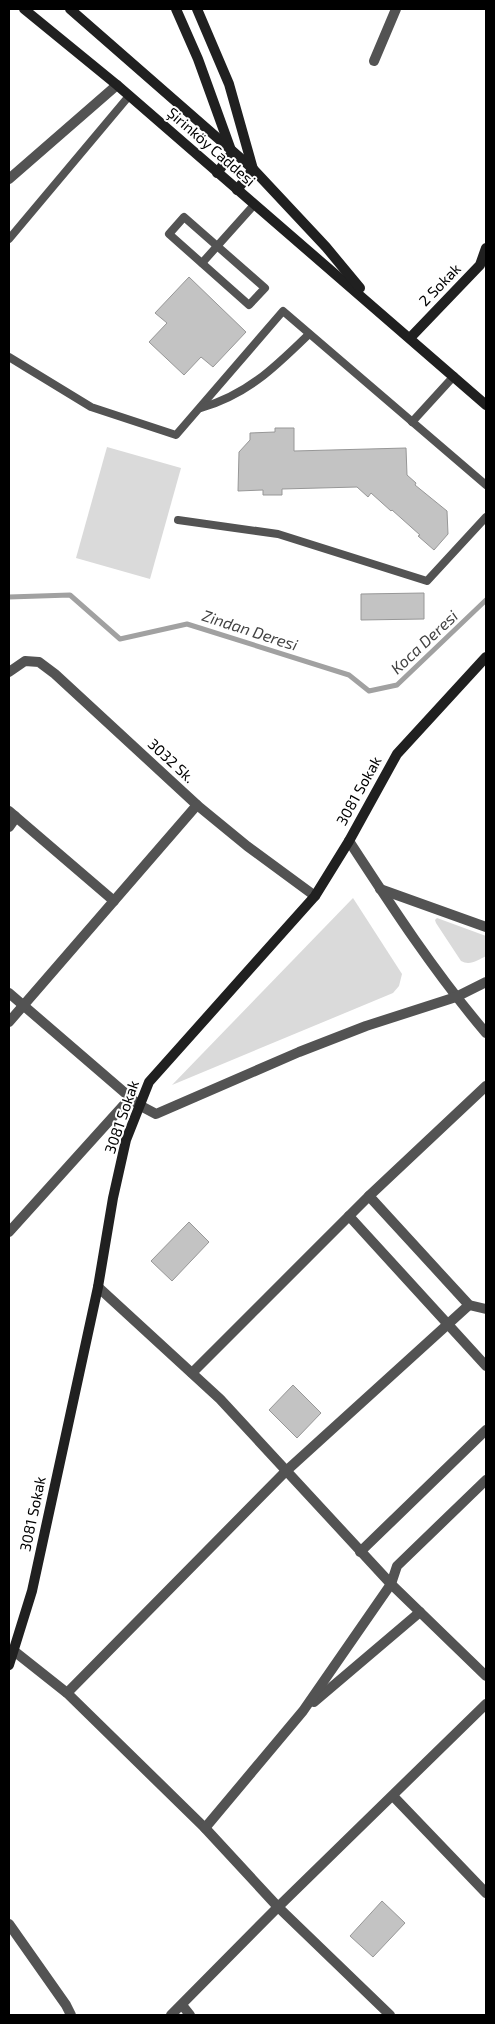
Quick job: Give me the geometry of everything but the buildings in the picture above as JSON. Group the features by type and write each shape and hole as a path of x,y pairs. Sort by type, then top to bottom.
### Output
{"street":[{"name":"Şirinköy Caddesi","path":"24,9 117,85 254,205 377,308 486,405"},
{"name":"Şirinköy Caddesi","path":"70,9 232,153 253,169 326,247 377,308"},
{"path":"176,9 198,59 232,153 218,173"},
{"path":"197,9 229,84 253,169 237,190"},
{"path":"374,61 396,9"},
{"path":"9,179 117,85"},
{"name":"2 Sokak","path":"410,338 483,266 486,248"},
{"name":"3081 Sokak","path":"9,1664 32,1591 98,1287 126,1140 149,1082 315,896 349,841 397,754 486,657"},
{"name":"3032 Sk.","path":"9,672 25,661 39,662 55,674 197,805 247,846 315,896"},
{"path":"9,1022 197,805"},
{"path":"12,814 114,901"},
{"path":"9,828 14,820 12,814"},
{"path":"349,841 456,998 486,1033"},
{"path":"380,889 486,927"},
{"path":"9,993 130,1098 156,1114 300,1052 366,1026 456,998 486,982"},
{"path":"192,1373 369,1196 486,1086"},
{"path":"9,1232 130,1098"},
{"path":"369,1196 469,1305 486,1309"},
{"path":"349,1216 486,1366"},
{"path":"98,1287 220,1399 360,1552 486,1676"},
{"path":"67,1693 285,1472 469,1305"},
{"path":"360,1552 486,1430"},
{"path":"204,1828 304,1710 391,1584 397,1566 486,1480"},
{"path":"304,1710 420,1612"},
{"path":"14,1651 67,1693 204,1828 278,1907 390,2015"},
{"path":"171,2015 278,1907 486,1704"},
{"path":"393,1796 486,1892"},
{"path":"9,1924 71,2015"},
{"path":"182,2005 190,2015"}],"lane":[{"path":"9,239 129,96"},
{"path":"202,263 254,205"},
{"path":"184,217 217,246 265,288 249,305 169,234 184,217"},
{"path":"9,357 91,407 176,435 282,311 486,485"},
{"path":"199,408 223,401 245,389 282,360 309,334"},
{"path":"412,422 454,376"},
{"path":"178,520 278,534 427,581 486,517"}],"shaded area":[{"path":"107,447 181,468 150,579 76,558"},
{"path":"353,898 402,974 399,986 393,993 172,1085"},
{"path":"437,918 486,936 486,956 471,963 461,961 436,923 435,920"}],"waterway":[{"name":"Zindan Deresi","path":"9,597 70,595 120,639 187,624 349,675 369,691 397,685 486,600"}],"water label":[{"name":"Koca Deresi","path":"424,642"}]}
